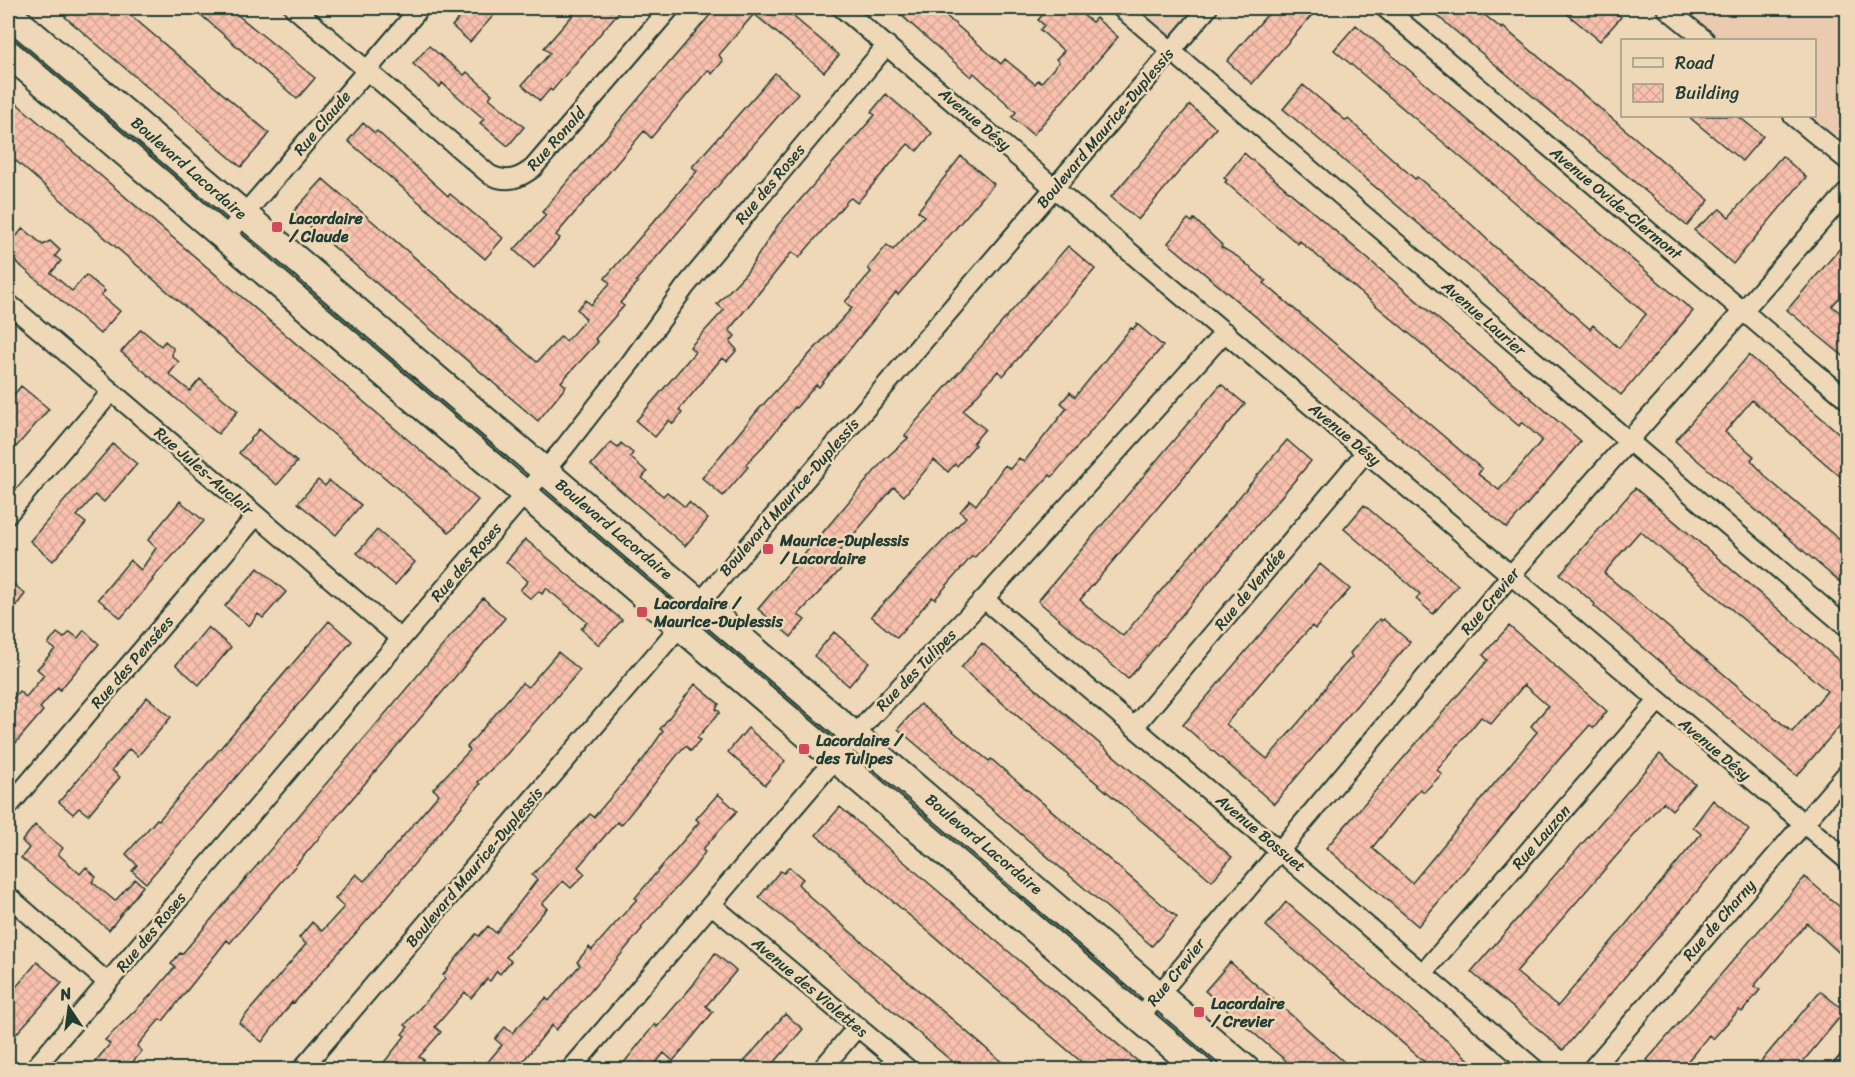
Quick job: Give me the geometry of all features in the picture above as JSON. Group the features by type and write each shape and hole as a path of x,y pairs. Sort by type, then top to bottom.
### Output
{"main road":[{"name":"Boulevard Lacordaire","path":"8,13 1247,1070"},
{"name":"Boulevard Lacordaire","path":"8,53 1200,1070"}],"street":[{"name":"Rue Ronald","path":"294,8 490,175 500,180 511,180 533,168 670,8"},
{"name":"Rue Claude","path":"224,238 420,8"},
{"name":"Avenue Désy","path":"842,8 1848,861"},
{"name":"Avenue Laurier","path":"1121,8 1848,628"},
{"name":"Boulevard Maurice-Duplessis","path":"301,1070 1208,8"},
{"name":"Avenue Ovide-Clermont","path":"1385,8 1848,400"},
{"path":"1666,8 1704,39"},
{"name":"Rue des Roses","path":"33,1070 545,470 624,372 685,287 887,45"},
{"path":"1794,117 1848,161"},
{"name":"Rue Crevier","path":"1140,1017 1512,575 1848,191"},
{"name":"Rue Jules-Auclair","path":"8,303 401,639"},
{"name":"Rue des Tulipes","path":"570,1070 855,735 984,600 1225,332"},
{"path":"8,514 111,392"},
{"name":"Rue de Vendée","path":"1135,726 1365,452"},
{"name":"Rue des Pensées","path":"8,807 256,516"},
{"name":"Avenue Bossuet","path":"984,600 1280,849 1536,1070"},
{"name":"Rue Lauzon","path":"1424,972 1658,701"},
{"name":"Rue de Charny","path":"1591,1070 1848,772"},
{"path":"8,896 108,983"},
{"name":"Avenue des Violettes","path":"712,905 909,1070"},
{"path":"821,1070 858,1026"},
{"path":"1841,1070 1848,1062"}],"shaded area":[{"path":"1121,8 1208,8 1171,50"},
{"path":"1666,8 1847,8 1847,161 1795,117 1816,117 1816,39 1704,39"}],"building":[{"path":"73,8 122,8 269,133 267,137 241,167 65,17"},
{"path":"193,8 229,8 315,78 297,99"},
{"path":"454,8 500,8 470,42 452,26 462,15"},
{"path":"579,8 622,8 552,91 550,89 540,101 522,85 550,53 544,48"},
{"path":"716,8 783,8 839,55 824,72 754,14 719,55 723,61 712,74 708,70 651,138 644,131 556,235 560,238 534,268 514,250 546,215 542,212 551,201"},
{"path":"893,8 937,8 1001,64 1005,59 1035,84 1038,80 1041,83 1059,62 1056,59 1064,51 1040,30 1044,25 1038,20 1049,8 1074,8 1092,22 1096,18 1118,37 1033,135 1012,117 1016,112 974,73 971,77"},
{"path":"1273,8 1318,8 1252,84 1227,61"},
{"path":"1428,8 1476,8 1502,29 1503,27 1709,200 1687,226"},
{"path":"1560,8 1610,8 1621,17 1600,41"},
{"path":"1356,25 1693,311 1621,395 1283,109 1303,85 1345,120 1348,119 1415,179 1417,177 1448,202 1494,246 1590,329 1593,325 1619,348 1646,314 1334,50"},
{"path":"429,46 464,75 467,72 492,94 489,98 524,127 508,146 480,123 484,119 442,83 440,87 413,64"},
{"path":"775,73 798,93 636,281 638,282 620,303 624,306 595,339 598,342 561,382 566,386 538,421 293,212 323,179 537,362 561,336 566,341 586,319 577,309 586,300 591,305 610,283 605,278 697,171 692,167"},
{"path":"886,94 932,133 917,151 908,144 857,203 851,198 848,200 799,258 792,252 729,330 735,336 730,342 737,350 727,361 722,358 679,410 682,413 673,424 669,420 655,437 636,421 695,352 690,347 724,310 717,304 747,272 778,225 875,115 871,112"},
{"path":"8,96 478,500 452,530 449,532 9,155"},
{"path":"1190,105 1216,128 1138,220 1111,197"},
{"path":"1689,117 1739,117 1763,136 1742,161"},
{"path":"363,123 375,133 377,131 448,196 450,194 503,238 485,259 348,141"},
{"path":"1244,153 1581,441 1507,528 1168,243 1188,219 1192,222 1194,219 1222,245 1221,247 1238,257 1266,281 1264,283 1482,469 1478,474 1499,490 1522,464 1542,440 1522,422 1519,426 1300,241 1298,244 1225,182 1227,180 1224,178"},
{"path":"961,156 994,184 898,295 896,292 819,387 816,385 795,407 745,465 748,467 723,496 702,478 758,410 852,308 845,302 871,272 868,268 887,245 893,250 924,216 918,211"},
{"path":"1782,156 1806,177 1733,264 1694,230 1720,209 1729,217"},
{"path":"23,228 43,245 50,241 60,250 55,256 61,261 51,273 72,291 86,275 105,291 101,295 120,311 100,334 8,255 8,247"},
{"path":"1848,239 1848,288 1832,306 1848,319 1848,360 1787,310"},
{"path":"1068,246 1095,269 1003,376 998,371 963,411 985,429 973,443 975,445 957,466 955,464 948,472 934,460 904,496 894,487 833,559 843,567 798,615 805,620 791,637 758,609 884,460 908,438 905,436 913,425"},
{"path":"1137,324 1163,346 1052,477 1050,475 974,558 972,556 935,599 932,597 897,638 871,616 966,517 960,512 970,500 976,505 1005,465 1010,469 1019,458 1024,462 1067,408 1061,403 1070,392 1075,397 1131,328 1133,329"},
{"path":"141,329 161,346 165,341 173,348 172,356 179,362 169,374 190,391 200,379 238,411 218,434 121,352"},
{"path":"1749,355 1848,441 1848,470 1841,477 1752,400 1725,432 1754,456 1751,460 1768,479 1848,547 1848,589 1675,441"},
{"path":"1221,384 1245,404 1080,600 1102,619 1123,636 1287,440 1311,461 1128,679 1038,601"},
{"path":"21,386 49,409 16,447 8,440 8,402"},
{"path":"259,429 297,462 277,485 239,453"},
{"path":"611,442 618,447 621,443 633,453 630,457 647,472 642,478 663,496 667,492 685,507 689,502 708,519 685,546 591,465"},
{"path":"113,444 137,464 104,502 95,495 77,516 86,523 53,561 30,541"},
{"path":"318,480 325,486 329,481 361,505 336,535 298,503"},
{"path":"1635,488 1848,668 1848,716 1797,776 1594,606 1595,604 1560,574","holes":["1640,531 1827,691 1792,732 1604,573"]},
{"path":"180,501 204,521 152,579 121,618 98,599 130,560 141,570 156,548 148,540"},
{"path":"1364,505 1458,585 1433,614 1416,599 1420,594 1344,529"},
{"path":"377,530 415,562 395,585 357,553"},
{"path":"525,539 622,620 599,645 581,629 587,622 546,588 542,594 539,591 531,599 520,590 528,581 506,562"},
{"path":"1320,564 1350,589 1315,629 1312,626 1275,666 1226,724 1267,759 1352,657 1350,653 1379,619 1381,621 1383,619 1410,642 1274,804 1183,725"},
{"path":"258,568 286,592 263,618 258,614 249,626 225,606"},
{"path":"8,579 25,594 8,616"},
{"path":"483,598 505,618 230,943 227,940 163,1021 160,1019 137,1046 142,1051 126,1070 88,1070 110,1044 105,1040 154,992 175,967 171,964 180,953 182,954"},
{"path":"329,621 352,641 146,883 132,871 137,865 126,854 157,819 159,820"},
{"path":"1509,626 1607,711 1594,728 1590,725 1562,756 1418,926 1326,848 1488,660 1483,655","holes":["1524,685 1548,706 1531,726 1537,732 1412,883 1372,848 1420,789 1424,792 1442,774 1437,770 1481,717 1491,724"]},
{"path":"208,627 231,647 199,685 176,665"},
{"path":"84,630 99,644 60,690 58,687 40,708 43,711 8,752 8,705 19,691 26,697 44,675 37,669 55,649 48,644 57,633 64,638 70,632 78,638"},
{"path":"834,632 869,662 849,686 814,656"},
{"path":"982,643 1232,857 1212,881 961,668"},
{"path":"558,652 580,670 507,754 478,782 480,784 378,908 294,1003 292,1002 262,1042 239,1023 306,944 299,938 312,922 322,931 344,907 335,899 356,874 364,881 370,875 439,794 433,789 470,750 467,747 522,683 528,687"},
{"path":"695,684 719,704 716,709 720,712 697,738 700,740 691,751 686,746 683,748 621,825 617,822 578,867 585,874 571,888 563,881 542,904 547,908 506,957 511,961 500,974 497,971 490,981 487,979 471,998 465,992 435,1027 441,1032 419,1057 424,1060 416,1070 378,1070 405,1036 402,1034 408,1027 405,1025 445,979 443,975 476,934 479,936 488,926 496,933 537,880 532,875 590,814 594,817 645,757 663,731 660,729"},
{"path":"147,697 171,717 138,756 129,749 112,770 120,777 88,815 79,808 73,814 59,802"},
{"path":"920,704 989,761 991,759 1177,917 1152,946 898,729"},
{"path":"748,728 785,761 765,785 728,752"},
{"path":"1660,754 1695,784 1672,810 1663,802 1516,972 1558,1006 1701,834 1693,827 1713,800 1749,830 1563,1050 1471,972"},
{"path":"718,794 737,811 702,850 705,852 694,868 641,927 642,929 589,993 556,1030 552,1025 516,1070 481,1070 502,1045 495,1039 505,1027 512,1033 546,998 549,1001 580,965 577,962 589,947 592,950 637,899 635,898 699,822 696,819"},
{"path":"840,807 1148,1070 1091,1070 850,865 816,835"},
{"path":"35,825 63,848 58,854 80,874 86,867 96,877 92,882 115,901 135,879 143,886 109,930 21,858 29,848 22,841"},
{"path":"789,867 803,879 798,884 810,897 1011,1070 961,1069 759,897 780,871 784,873"},
{"path":"1805,877 1848,914 1848,961 1807,923 1754,986 1760,990 1742,1012 1739,1010 1713,1039 1709,1035 1687,1062 1695,1070 1659,1070 1647,1060"},
{"path":"1286,902 1481,1070 1434,1070 1266,926"},
{"path":"715,953 736,971 706,1006 713,1012 683,1049 673,1061 664,1053 650,1070 618,1070 655,1024 657,1027 693,985"},
{"path":"37,962 62,983 8,1043 8,1003 15,995 12,992"},
{"path":"1230,962 1353,1070 1296,1070 1205,991"},
{"path":"1820,991 1845,1011 1796,1070 1754,1070"},
{"path":"785,1014 803,1029 768,1070 737,1070"}],"place":[{"name":"Lacordaire / Claude","path":"277,227"},
{"name":"Maurice-Duplessis / Lacordaire","path":"768,549"},
{"name":"Lacordaire / Maurice-Duplessis","path":"642,612"},
{"name":"Lacordaire / des Tulipes","path":"804,749"},
{"name":"Lacordaire / Crevier","path":"1199,1012"}]}
